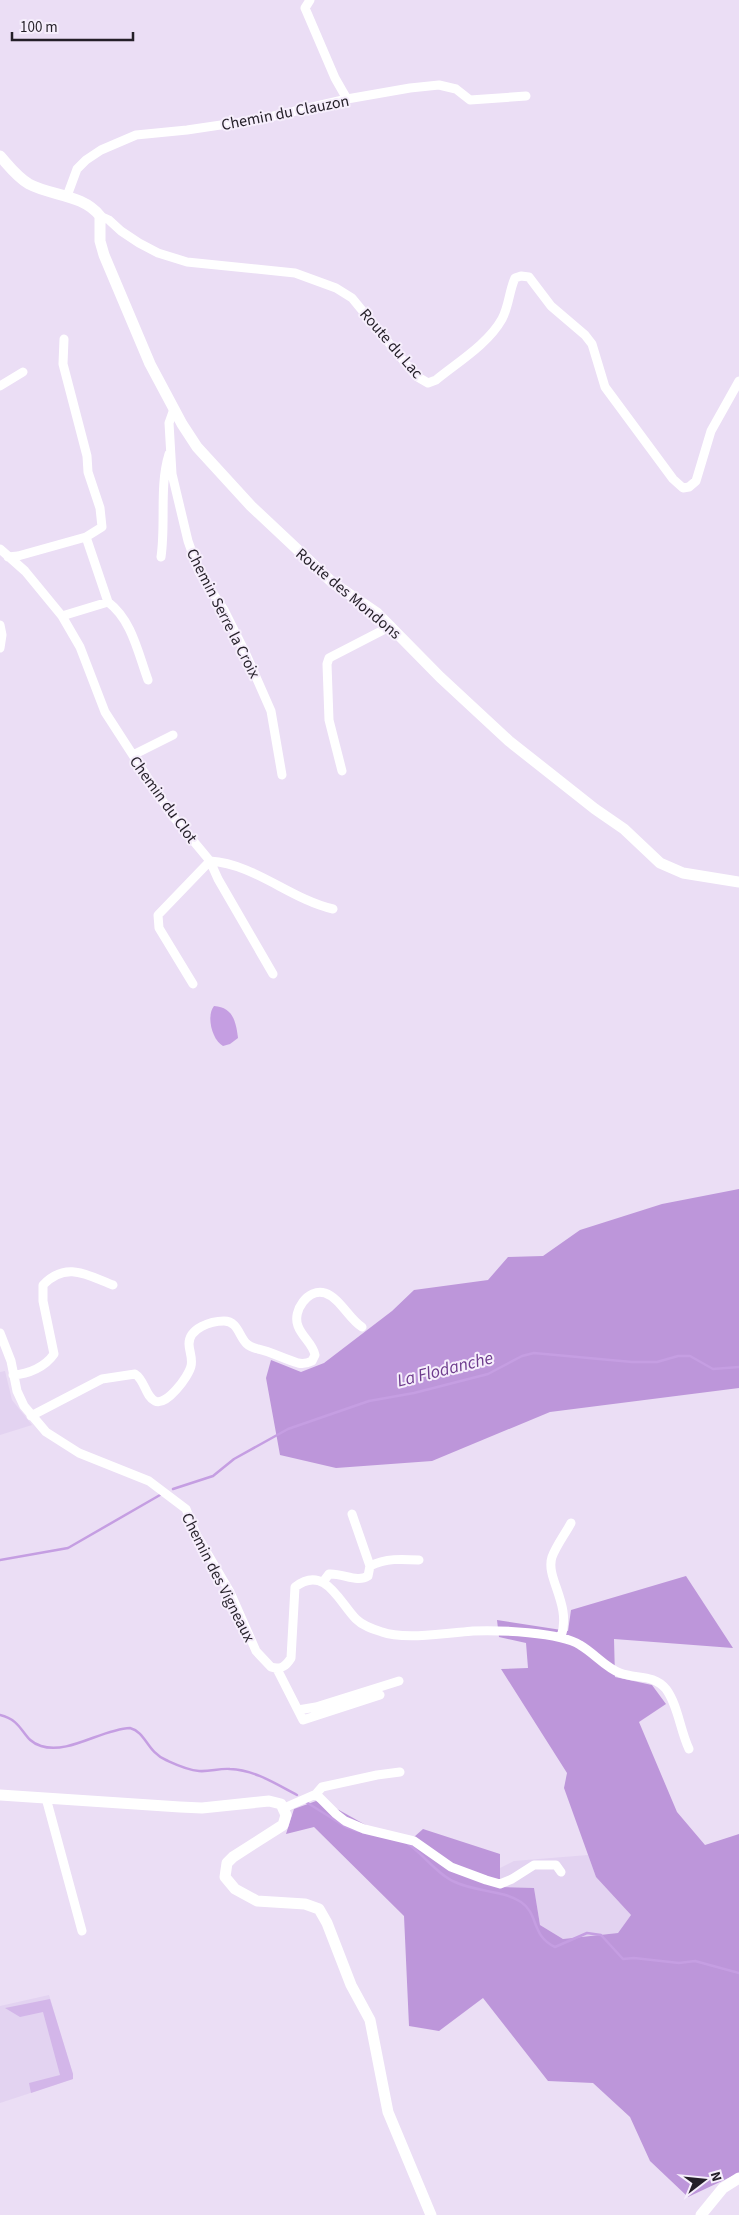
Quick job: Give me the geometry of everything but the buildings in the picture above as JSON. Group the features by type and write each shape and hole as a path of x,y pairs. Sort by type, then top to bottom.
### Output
{"street":[{"path":"310,0 305,8 346,99"},
{"name":"Chemin du Clauzon","path":"68,196 77,169 86,160 101,150 136,135 261,119 346,99 440,85 456,89 470,100 526,96"},
{"path":"0,156 18,175 30,184 68,196 90,206 100,216"},
{"name":"Route du Lac","path":"100,216 110,220 121,231 139,243 158,253 187,262 295,273 336,288 352,298 416,376 428,382 436,380 487,339 506,310 515,278 521,276 529,277 551,306 592,344 605,387 673,480 683,488 689,487 696,481 711,431 739,382"},
{"name":"Route des Mondons","path":"100,216 100,241 104,255 150,364 197,447 251,506 333,583 377,613 440,677 509,741 595,809 624,829 667,868 683,874 739,882"},
{"path":"8,557 86,537 102,527 100,508 88,472 87,456 63,364 64,339"},
{"path":"0,386 23,372"},
{"name":"Chemin Serre la Croix","path":"174,409 170,424 172,474 188,542 200,572 224,610 245,652 271,711 282,775"},
{"name":"Chemin Serre la Croix","path":"161,557 164,538 165,466 170,449"},
{"path":"86,537 108,602 117,609 128,624 148,680"},
{"name":"Chemin du Clot","path":"0,549 25,572 62,616 80,647 105,712 171,814 210,861 218,879 273,974"},
{"path":"62,616 108,602"},
{"path":"0,625 2,635 0,648"},
{"path":"342,771 329,720 327,664 329,658 391,626"},
{"path":"133,755 173,736"},
{"path":"193,984 159,928 158,915 210,861 235,865 315,905 333,910"},
{"path":"13,1375 24,1374 34,1370 50,1360 54,1354 43,1301 43,1285 51,1277 73,1270 114,1285"},
{"path":"31,1416 102,1378 135,1374 141,1378 150,1397 154,1401 165,1400 173,1394 190,1371 189,1342 194,1331 200,1327 222,1321 230,1322 235,1326 246,1344 251,1347 274,1353 299,1364 312,1361 316,1355 314,1349 298,1327 296,1318 298,1309 303,1302 316,1293 324,1293 333,1298 362,1327"},
{"name":"Chemin des Vigneaux","path":"0,1333 11,1361 17,1392 31,1416 46,1432 79,1453 150,1481 186,1509 196,1534 230,1592 256,1651 265,1663 277,1668"},
{"path":"323,1582 329,1574 339,1574 362,1580 368,1576 370,1566 352,1514"},
{"path":"561,1637 565,1626 565,1613 551,1566 552,1558 571,1523"},
{"path":"370,1566 378,1562 399,1558 419,1560"},
{"path":"380,1695 303,1720 277,1668 286,1665 291,1658 296,1587 302,1582 310,1580 323,1582 334,1589 355,1618 364,1626 387,1634 476,1631 561,1637 579,1644 620,1673 647,1678 661,1684 672,1701 689,1749"},
{"path":"298,1710 316,1707 399,1681"},
{"path":"284,1808 316,1794 322,1786 376,1774 400,1772"},
{"path":"316,1794 345,1821 364,1829 414,1841 451,1867 486,1880 500,1884 534,1865 556,1866 561,1872"},
{"path":"0,1795 187,1808 269,1801 276,1802 284,1808 286,1820 283,1825 233,1857 227,1863 225,1877 235,1889 257,1900 306,1904 320,1909 351,1985 370,2020 388,2112 431,2215"},
{"path":"46,1798 82,1931"},
{"path":"700,2215 723,2188 739,2178"}],"shaded area":[{"path":"214,1006 225,1009 235,1021 238,1038 230,1044 223,1046 213,1033 210,1016"},
{"path":"739,1189 739,1388 550,1412 432,1461 336,1468 280,1455 266,1378 271,1360 301,1372 324,1363 392,1311 414,1290 488,1280 508,1257 543,1256 580,1230 662,1204"},
{"path":"5,1371 12,1400 32,1425 0,1435 0,1372"},
{"path":"686,1576 733,1648 614,1639 615,1677 652,1685 666,1704 639,1722 677,1812 705,1845 739,1834 739,2173 688,2197 650,2161 630,2117 593,2083 548,2081 483,1998 439,2031 409,2026 404,1916 314,1827 286,1834 294,1809 316,1801 339,1810 371,1828 414,1837 423,1829 500,1854 500,1887 534,1888 540,1925 563,1939 618,1933 631,1915 596,1877 564,1788 567,1773 501,1669 528,1668 526,1643 499,1637 497,1620 568,1631 571,1610"},
{"path":"588,1855 596,1877 631,1915 618,1933 563,1939 540,1925 534,1888 500,1887 500,1868 514,1861"},
{"path":"49,1995 73,2079 0,2103 0,2006"},
{"path":"50,1999 73,2079 31,2093 29,2083 60,2075 43,2012 20,2017 5,2008"}],"waterway":[{"name":"La Flodanche","path":"173,1489 213,1476 234,1459 288,1429 369,1401 414,1393 488,1374 522,1356 534,1353 632,1362 657,1362 678,1356 690,1356 713,1369 739,1367"},
{"name":"La Flodanche","path":"0,1560 68,1548 160,1495"},
{"path":"0,1715 14,1722 35,1743 51,1748 74,1745 108,1732 130,1728 140,1734 160,1756 190,1770 226,1769 248,1772 265,1778 297,1795"},
{"path":"306,1802 346,1827 358,1831"},
{"path":"407,1843 449,1879 472,1888 506,1895 521,1902 531,1913 542,1937 555,1947 587,1933 601,1935 623,1959 634,1958 679,1963 695,1961 739,1973"}]}
